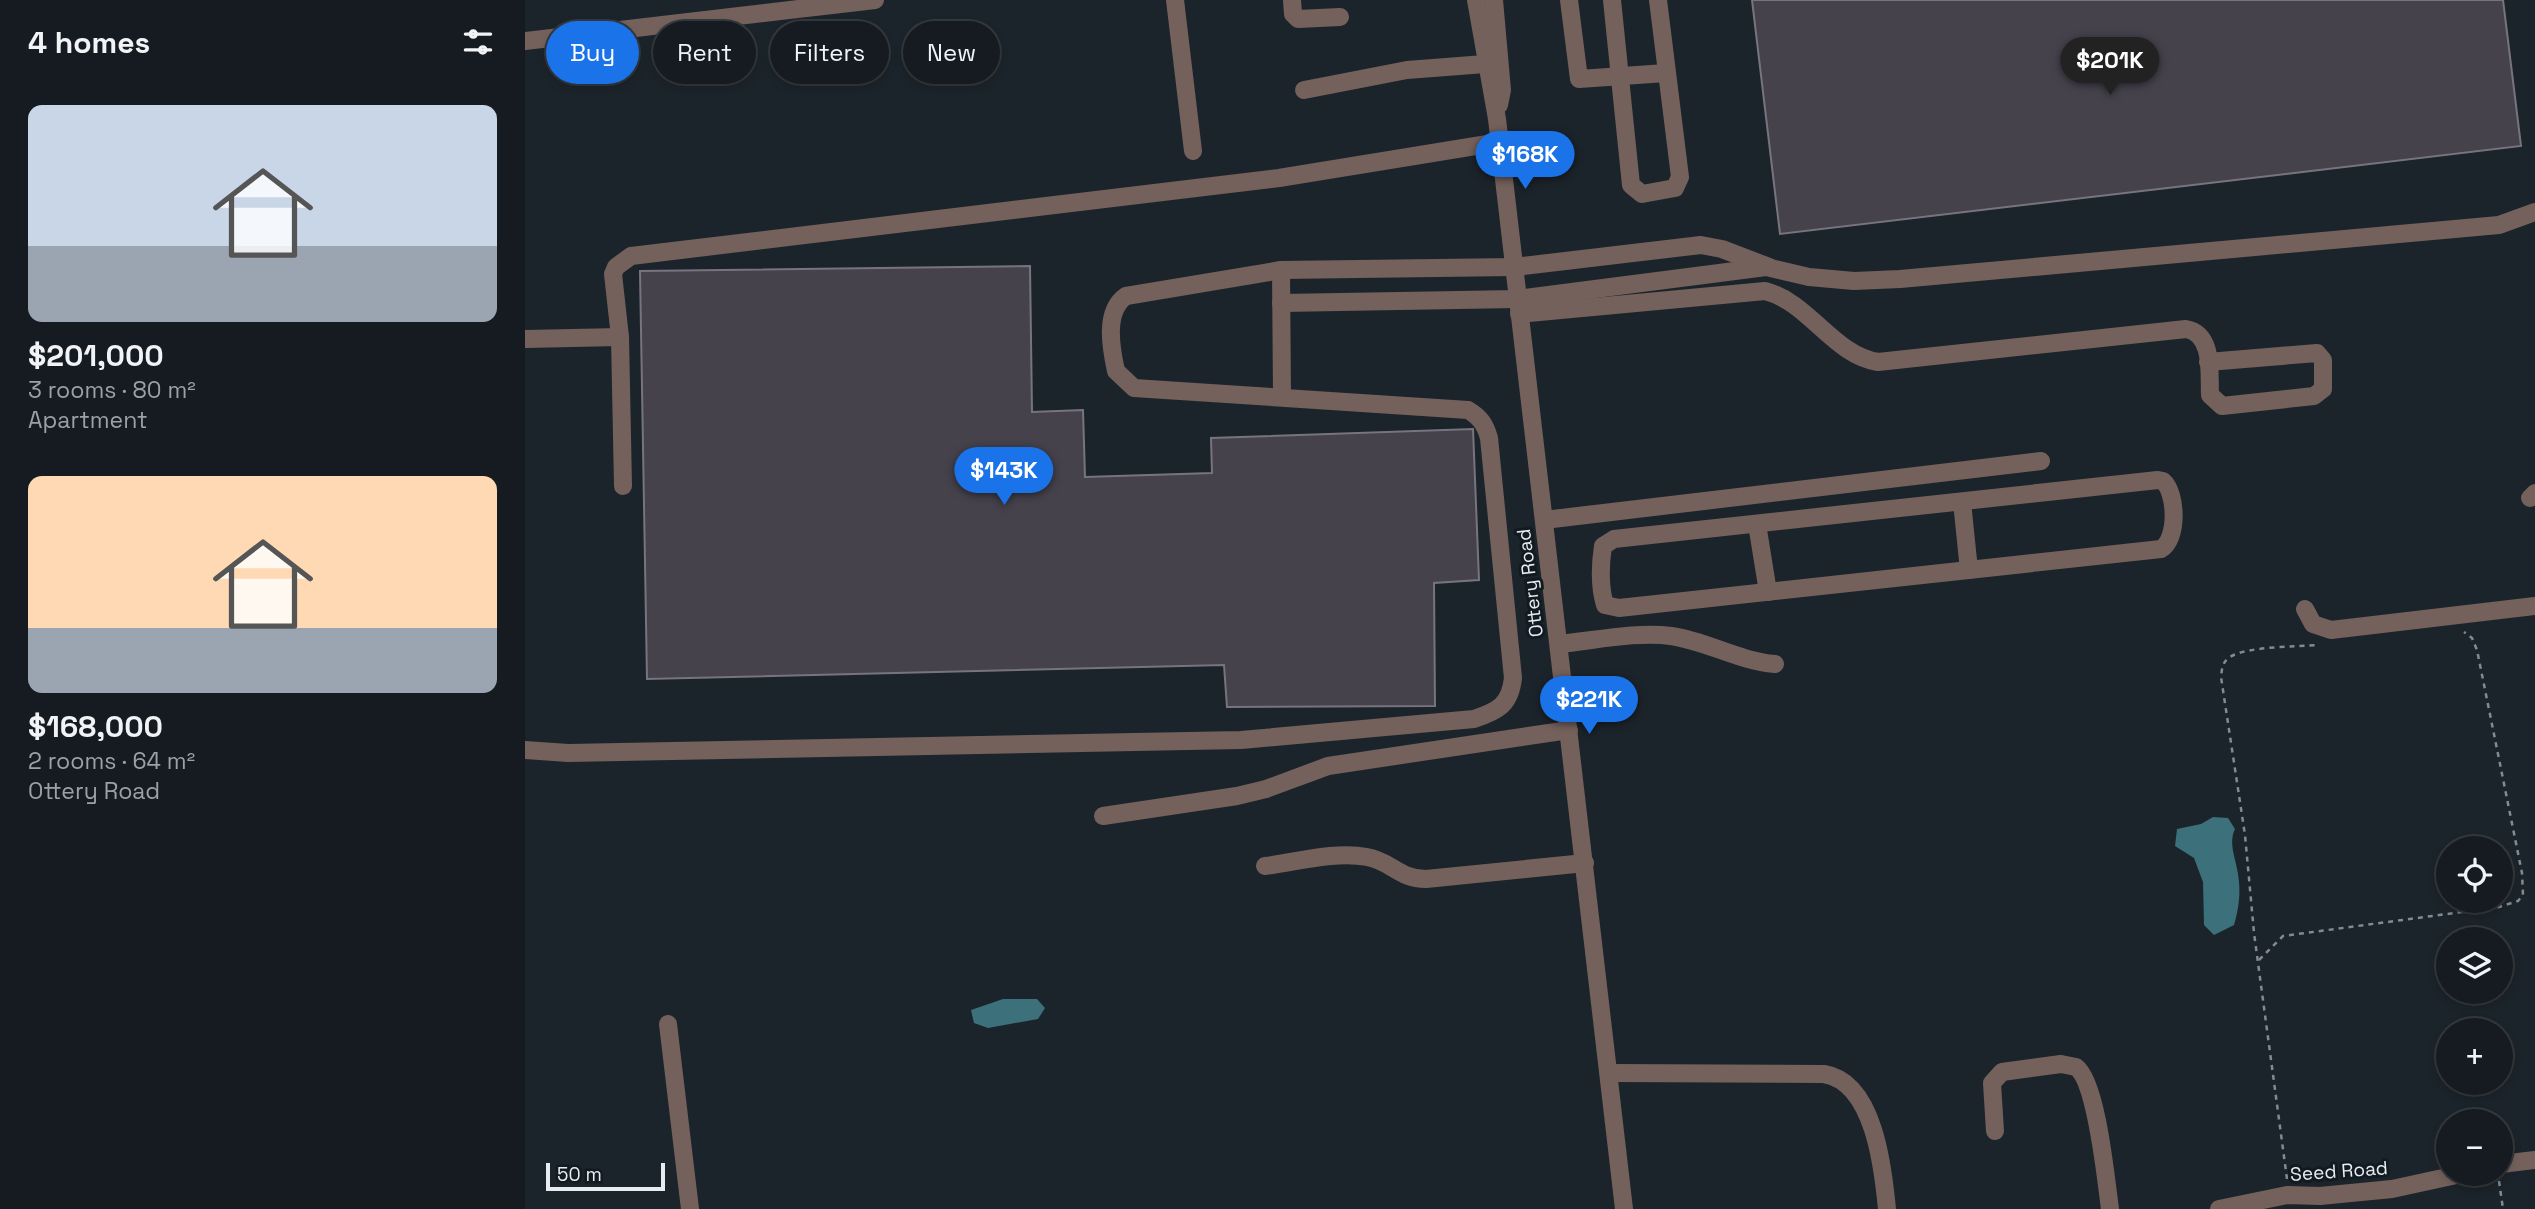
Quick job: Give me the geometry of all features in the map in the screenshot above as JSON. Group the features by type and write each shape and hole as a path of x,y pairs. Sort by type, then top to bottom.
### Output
{"street":[{"path":"525,41 786,5 875,0"},
{"path":"1175,0 1193,151"},
{"path":"1292,0 1293,14 1298,19 1340,17"},
{"name":"Ottery Road","path":"1476,0 1500,142 1624,1209"},
{"name":"Ottery Road","path":"1494,0 1502,90 1497,119"},
{"path":"1569,0 1579,79 1666,73"},
{"path":"1612,0 1630,186 1641,194 1675,188 1679,181 1658,0"},
{"path":"1304,90 1407,70 1485,64"},
{"path":"623,486 620,337 613,274 616,267 631,256 1279,178 1500,142"},
{"path":"525,750 581,752 1241,740 1474,719 1496,712 1507,703 1513,678 1485,425 1468,410 1134,388 1116,371 1111,316 1118,301 1126,296 1280,270 1514,271 1706,255 1832,279 1900,279 2499,225 2535,212"},
{"path":"1518,306 1769,267"},
{"path":"1280,270 1282,396"},
{"path":"1281,303 1518,306 1765,291 1782,297 1848,348 1869,360 1958,354 2186,329 2194,331 2203,340 2209,362 2210,395 2222,405 2314,396 2323,389 2323,360 2317,353 2209,362"},
{"path":"525,339 620,337"},
{"path":"1544,520 2041,461"},
{"path":"2158,480 2168,484 2171,491 2172,534 2168,546 2161,549 1619,608 1605,605 1600,572 1603,547 1614,539 1757,524 2158,480"},
{"path":"1962,502 1969,570"},
{"path":"1635,509 1657,534"},
{"path":"1757,524 1768,592"},
{"path":"2305,609 2313,624 2331,630 2535,606"},
{"path":"1559,644 1668,635 1688,639 1737,658 1775,664"},
{"path":"1103,816 1237,796 1266,789 1328,766 1569,730"},
{"path":"1265,866 1348,855 1369,857 1404,877 1426,879 1585,863"},
{"path":"668,1024 690,1209"},
{"path":"1995,1131 1992,1083 2001,1072 2061,1064 2076,1067 2087,1080 2110,1209"},
{"path":"1609,1073 1823,1074 1844,1080 1857,1093 1882,1157 1887,1209"},
{"path":"2513,1163 2535,1160"},
{"name":"Seed Road","path":"2219,1209 2287,1195 2330,1196 2392,1189 2436,1179"}],"path":[{"path":"2259,960 2283,936 2499,907 2518,901 2523,895 2522,873 2477,650 2466,632 2455,631"},
{"path":"2287,1195 2287,1163 2250,905 2245,835 2221,677 2223,665 2229,658 2241,653 2321,645"},
{"path":"2500,1186 2503,1209"}],"water":[{"path":"2213,817 2228,818 2235,829 2232,845 2239,887 2234,925 2214,935 2204,925 2203,882 2194,858 2175,846 2177,829 2201,824"},
{"path":"1003,999 1037,999 1045,1008 1038,1019 988,1028 974,1023 971,1010"}],"building":[{"path":"1752,0 2503,0 2521,146 1780,234"},
{"path":"1030,266 1032,412 1083,410 1085,477 1212,473 1211,438 1473,429 1479,580 1434,583 1435,706 1227,707 1224,665 647,679 640,271"}]}
